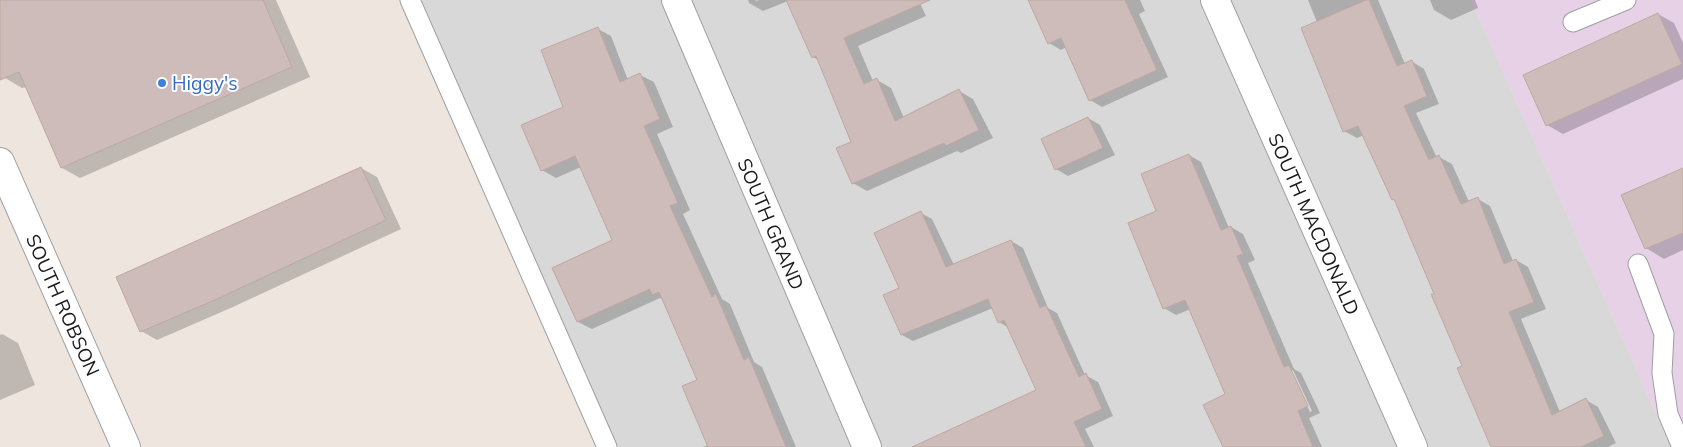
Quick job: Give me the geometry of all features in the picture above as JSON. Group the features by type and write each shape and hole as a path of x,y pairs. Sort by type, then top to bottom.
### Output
{"street":[{"name":"SOUTH GRAND","path":"676,0 867,447"},
{"name":"SOUTH MACDONALD","path":"1215,0 1412,447"},
{"name":"SOUTH ROBSON","path":"0,162 126,447"}],"lane":[{"path":"410,0 607,447"},
{"path":"1573,22 1626,0"},
{"path":"1638,264 1664,334 1662,373 1668,414 1682,447"}],"shaded area":[{"path":"416,0 1471,0 1671,447 610,447"},
{"path":"1471,0 1683,0 1683,447 1671,447"}],"building":[{"path":"0,0 263,0 292,67 61,168 19,72 0,80"},
{"path":"786,0 930,0 844,38 864,84 877,78 895,121 959,89 979,130 946,146 944,143 852,184 836,148 851,142 816,56 812,58"},
{"path":"1028,0 1125,0 1157,70 1089,101 1061,38 1048,44"},
{"path":"1369,0 1397,66 1412,60 1427,96 1404,106 1429,160 1439,155 1461,204 1478,197 1504,264 1516,259 1534,302 1509,312 1552,415 1586,398 1604,436 1581,447 1491,447 1457,368 1462,366 1431,294 1434,294 1394,199 1392,200 1358,126 1343,132 1301,28"},
{"path":"1658,13 1682,64 1546,126 1523,75"},
{"path":"598,27 620,82 640,73 660,119 644,126 678,203 670,206 712,297 716,294 744,360 749,357 786,447 708,447 682,386 697,380 659,292 652,295 650,289 577,322 552,268 612,240 575,156 541,171 521,125 563,107 541,50"},
{"path":"1088,117 1103,148 1055,170 1041,139"},
{"path":"1189,154 1221,230 1231,226 1243,254 1237,256 1284,367 1289,365 1308,406 1298,411 1313,447 1223,447 1203,405 1225,394 1185,300 1163,309 1128,223 1156,211 1141,174"},
{"path":"361,167 386,220 217,299 140,332 116,277"},
{"path":"1683,168 1683,233 1645,249 1621,195"},
{"path":"921,211 946,267 1011,240 1040,308 1046,305 1079,377 1086,373 1102,409 1074,422 1086,447 912,447 1036,390 1004,320 998,323 988,299 901,335 883,295 899,288 874,233"}],"place":[{"name":"Higgy's","path":"162,83"}]}
